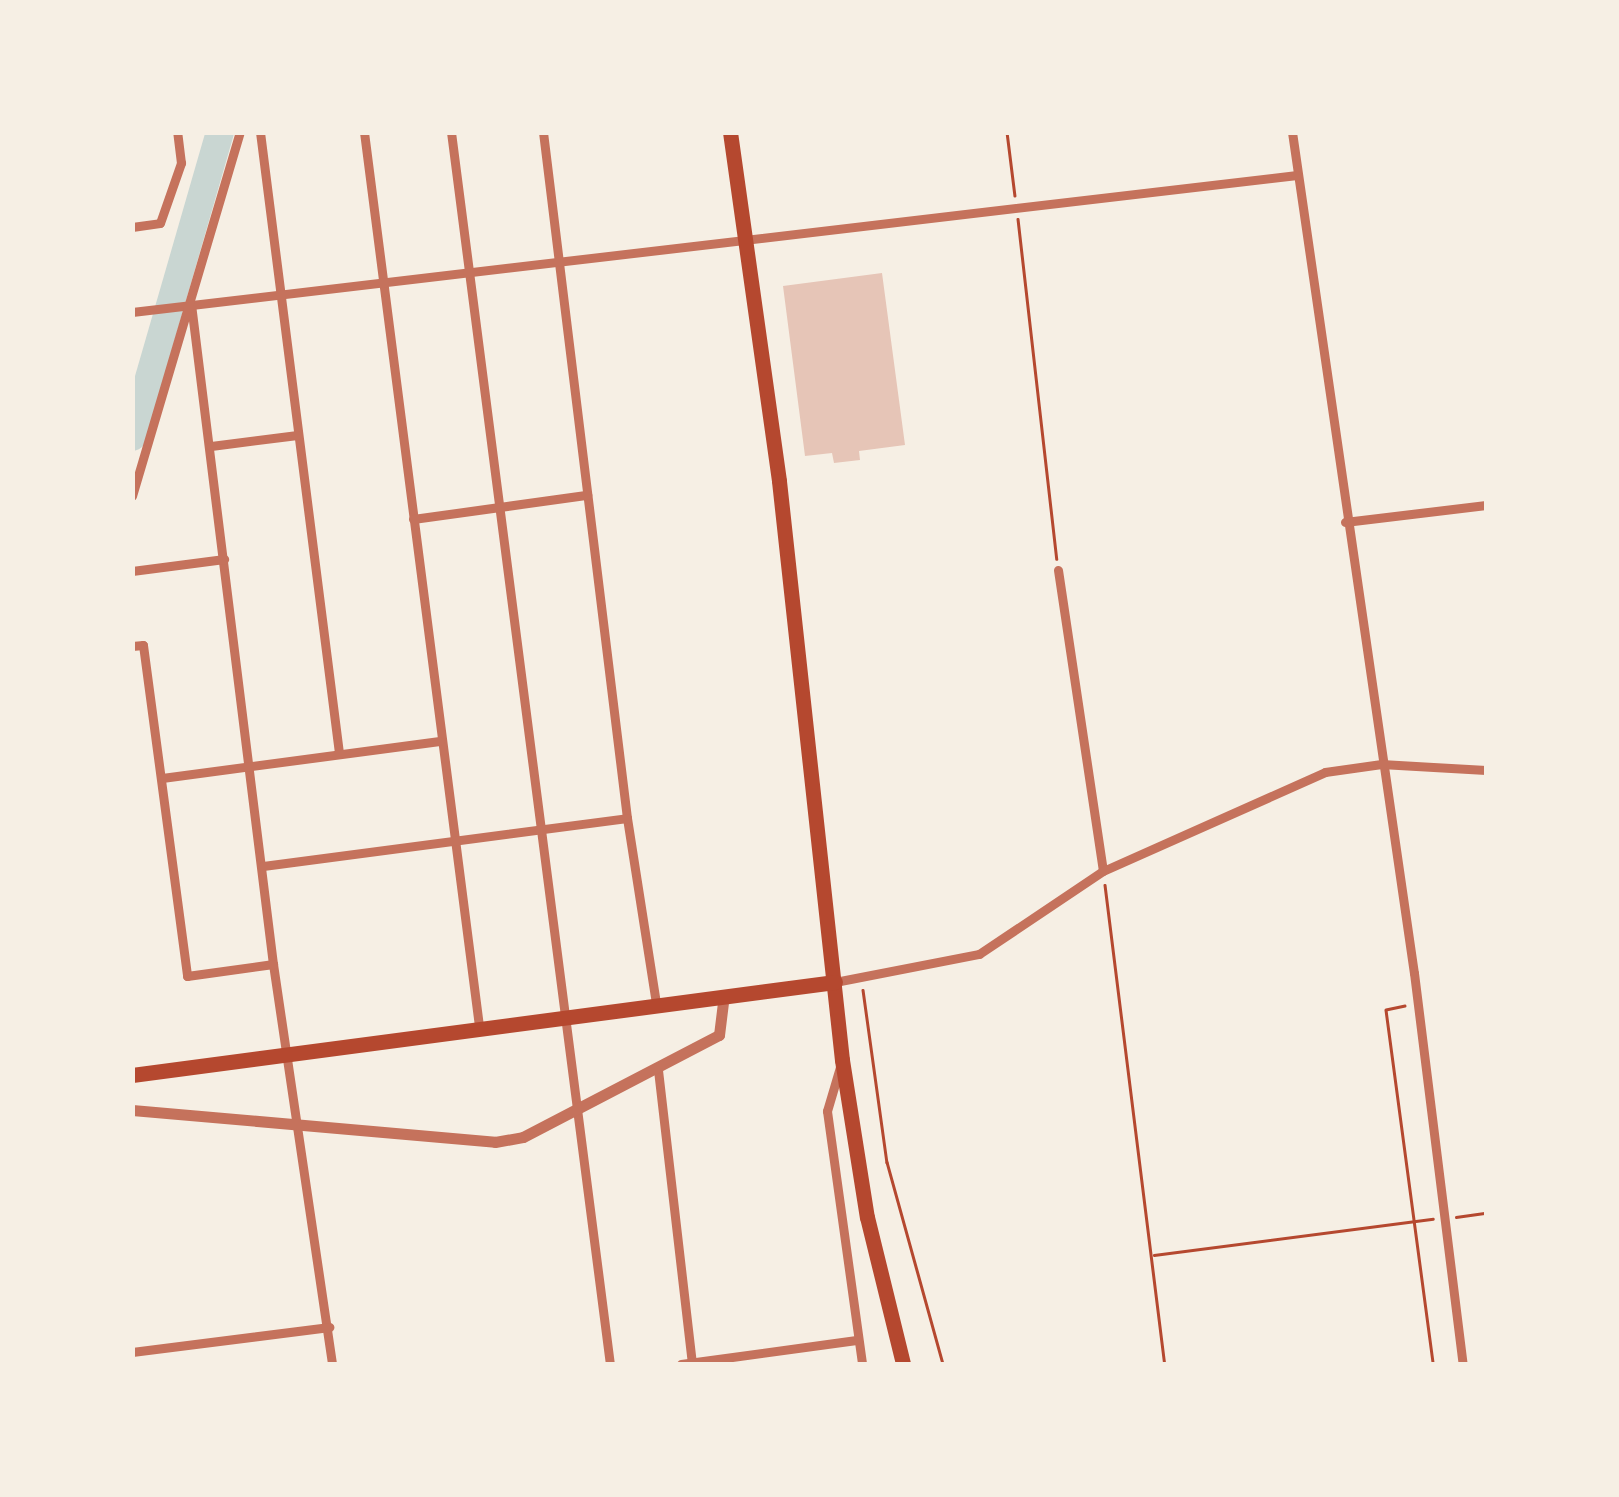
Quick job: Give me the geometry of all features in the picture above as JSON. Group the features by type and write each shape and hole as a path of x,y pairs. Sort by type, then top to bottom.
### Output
{"highway":[{"path":"730,132 779,481 842,1060 871,1234 903,1364"},
{"path":"132,1075 565,1014 835,982"}],"street":[{"path":"132,227 160,224 182,164 177,132"},
{"path":"132,496 240,132"},
{"path":"260,132 339,753"},
{"path":"364,132 380,283 479,1026"},
{"path":"452,132 540,830 581,1109 610,1364"},
{"path":"542,132 627,818 656,1003"},
{"path":"1292,132 1463,1364"},
{"path":"137,312 280,299 743,237 1298,175"},
{"path":"186,305 211,446 273,964 286,1055 302,1124 332,1364"},
{"path":"211,446 298,435"},
{"path":"414,519 587,495"},
{"path":"1345,522 1486,505"},
{"path":"132,570 224,559"},
{"path":"1058,570 1104,871"},
{"path":"132,646 143,645 187,976 273,964"},
{"path":"162,778 440,742"},
{"path":"835,982 979,954 1104,871 1325,772 1382,764 1486,770"},
{"path":"263,866 627,818"},
{"path":"132,1110 495,1142 523,1137 719,1035 724,996"},
{"path":"842,1060 827,1111 862,1364"},
{"path":"658,1070 692,1364"},
{"path":"132,1352 329,1326"},
{"path":"681,1364 856,1340"}],"path":[{"path":"1006,132 1058,570"},
{"path":"1104,871 1165,1364"},
{"path":"861,978 887,1162 911,1268 943,1364"},
{"path":"1416,1004 1386,1010 1433,1364"},
{"path":"1152,1255 1486,1214"}],"building":[{"path":"882,273 905,445 859,451 860,460 834,463 832,453 805,456 783,286"}],"waterway":[{"path":"132,437 220,132"}]}
